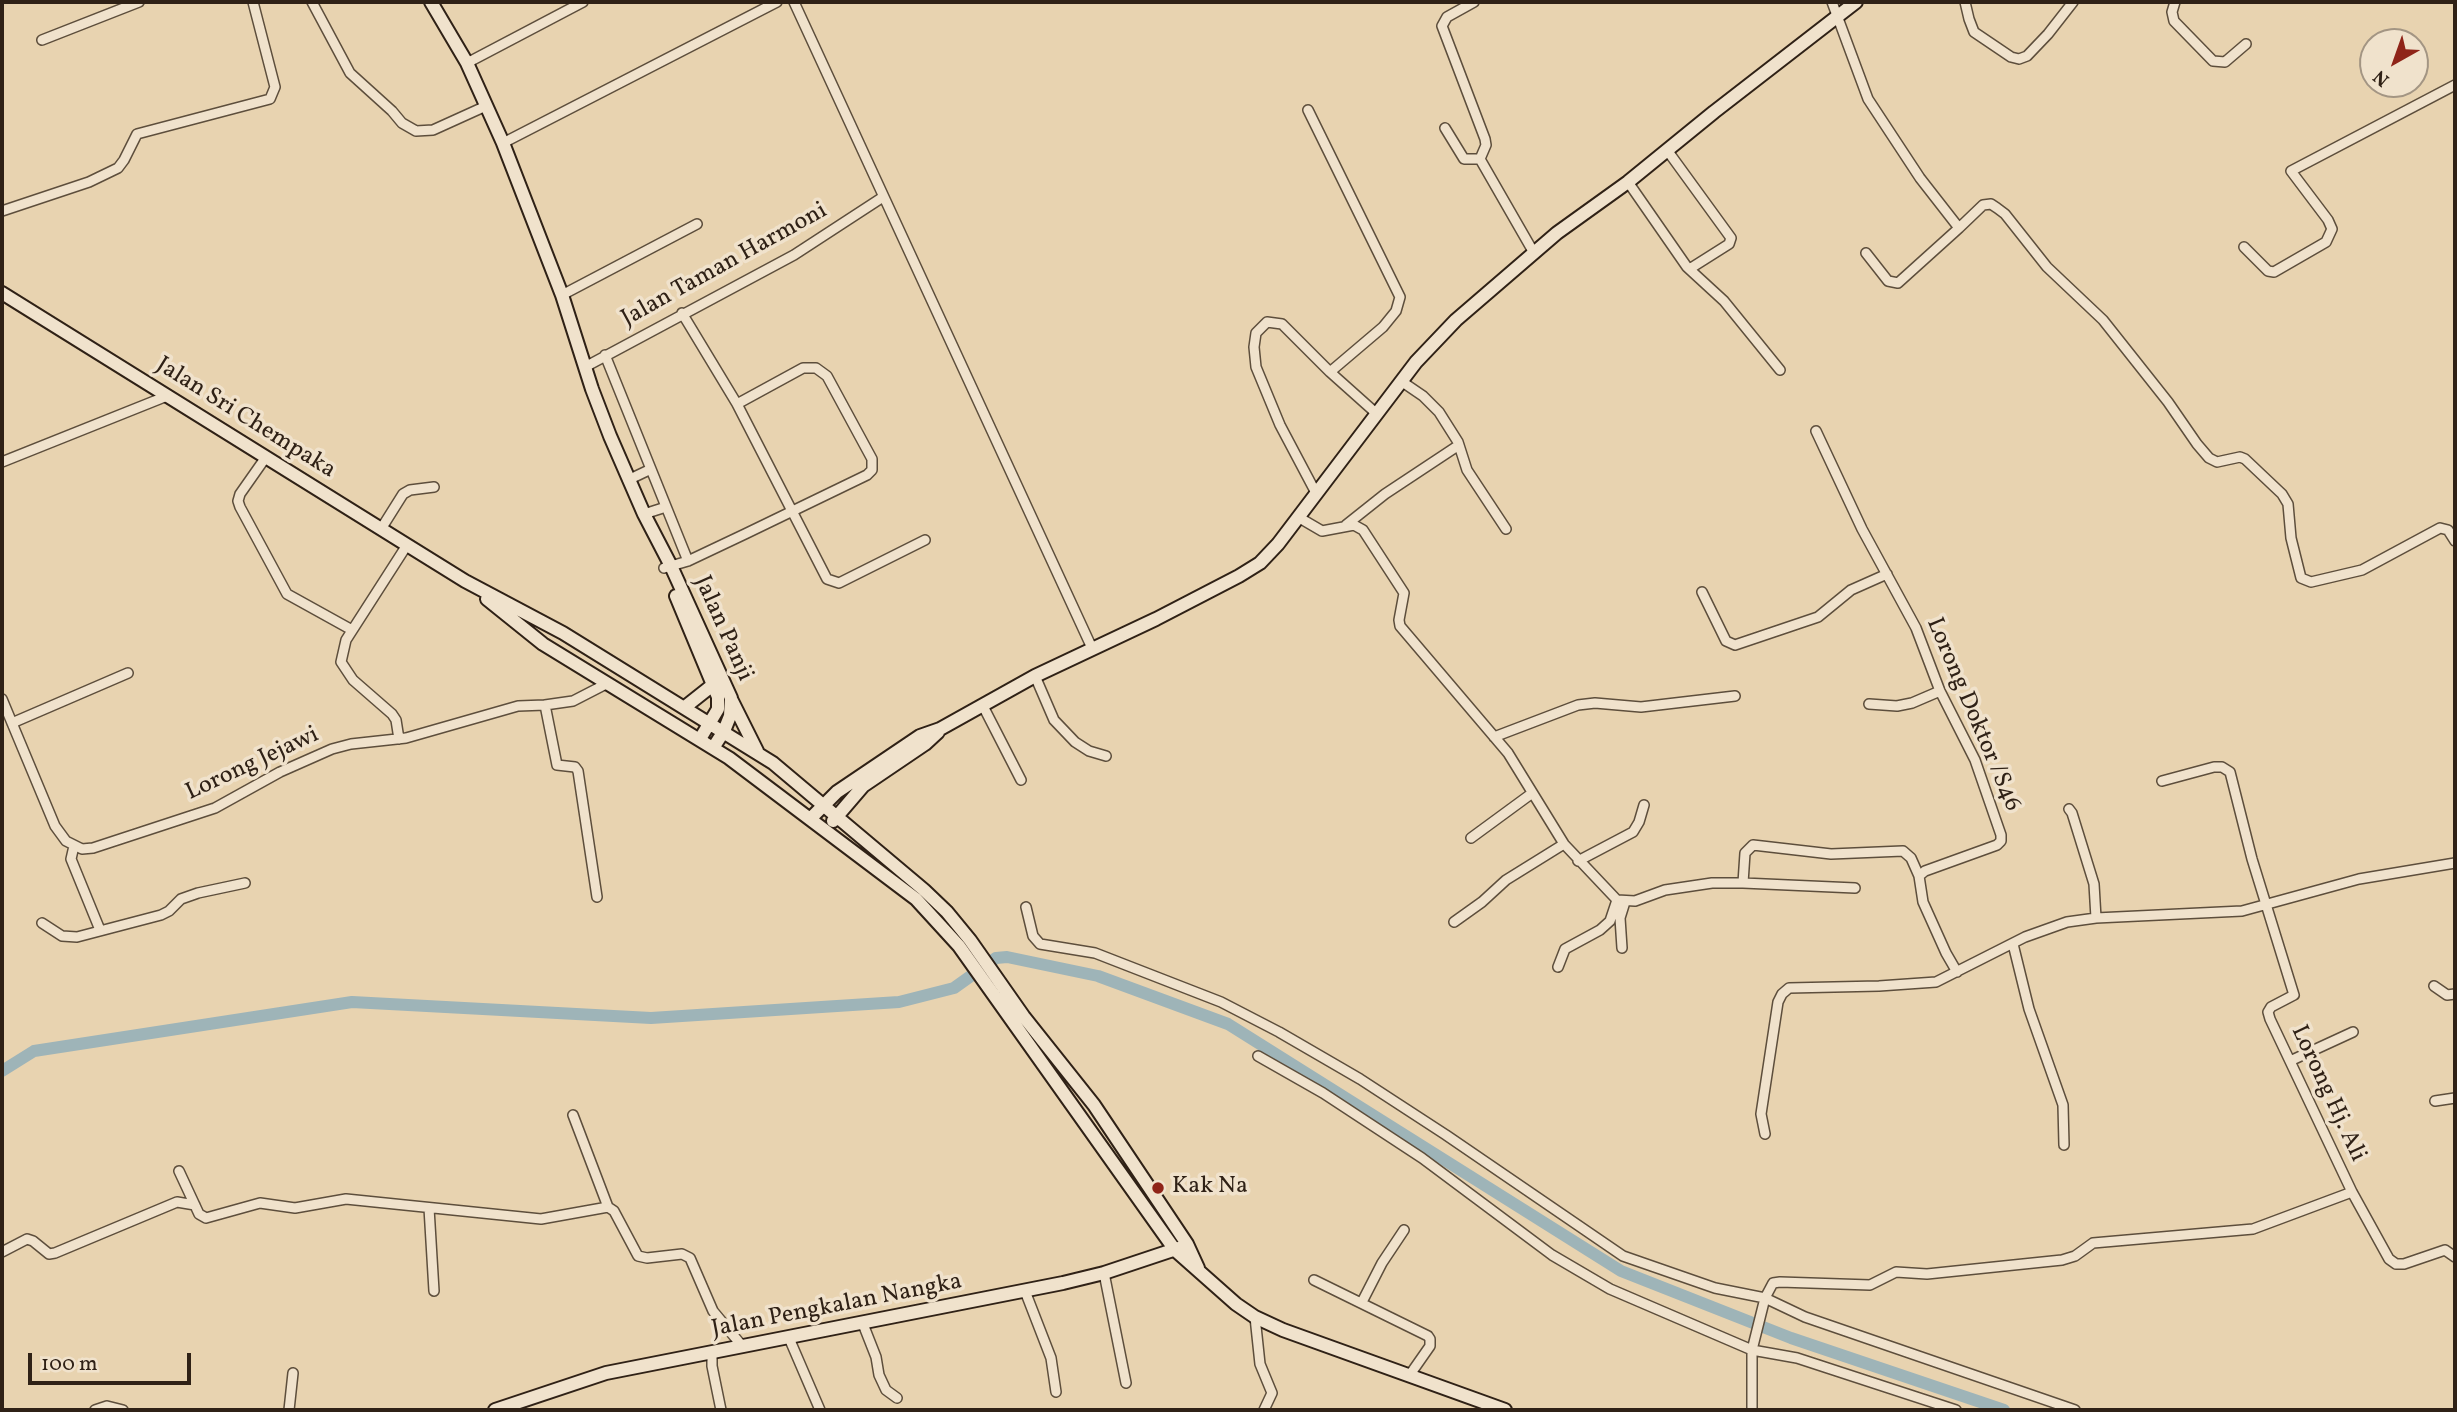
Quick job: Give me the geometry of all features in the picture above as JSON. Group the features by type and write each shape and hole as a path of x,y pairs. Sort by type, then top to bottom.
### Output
{"main road":[{"path":"431,2 467,63 503,143 562,295 585,367 628,481 660,550 718,696 718,709 700,739"},
{"path":"810,819 837,792 920,736 940,729 1035,676 1156,619 1260,563 1401,382 1456,320 1557,233 1628,182 1856,2"},
{"name":"Jalan Sri Chempaka","path":"2,293 465,581"},
{"name":"Jalan Panji","path":"667,567 731,698 730,716 713,748"},
{"path":"465,581 543,644 713,748 916,899 969,946 1005,988 1024,1017 1094,1105 1187,1244 1198,1268"},
{"path":"465,581 563,633 758,753 924,890 947,912 969,946 990,990 1175,1250 1236,1304 1255,1317 1283,1330 1505,1410"},
{"path":"685,706 713,684"},
{"path":"731,698 758,753"},
{"path":"826,831 863,786 925,744 940,729"},
{"name":"Jalan Pengkalan Nangka","path":"495,1410 606,1373 1025,1291 1104,1273 1187,1244"}],"street":[{"path":"42,40 139,2"},
{"path":"2,211 89,182 118,167 137,134 271,99 275,87 253,2"},
{"path":"312,2 350,74 402,123 416,131 433,130 486,106"},
{"path":"467,63 583,2"},
{"path":"503,143 777,2"},
{"path":"794,2 1092,649"},
{"path":"1474,2 1447,17 1442,26 1485,139 1486,145 1480,159"},
{"path":"1832,2 1868,99 1920,178 1959,228"},
{"path":"1965,2 1974,32 2011,57 2020,59 2027,56 2048,34 2073,2"},
{"path":"2175,2 2172,12 2174,21 2213,61 2225,62 2246,44"},
{"path":"2244,247 2268,271 2274,272 2326,242 2332,229 2328,220 2291,171 2455,85"},
{"path":"1308,110 1400,297 1396,311 1383,327 1330,372"},
{"path":"1445,128 1464,159 1480,159"},
{"path":"1667,150 1731,237 1729,244 1691,268 1687,267"},
{"path":"1480,159 1534,253"},
{"path":"1628,182 1687,267 1724,301 1780,370"},
{"name":"Jalan Taman Harmoni","path":"585,367 794,255 883,197"},
{"path":"1866,253 1888,281 1898,283 1983,205 1991,204 2005,214 2047,267 2103,320 2209,458 2217,461 2245,458 2282,494 2289,511 2298,572 2306,582 2362,570 2440,528 2448,530 2455,541"},
{"path":"562,295 697,224"},
{"path":"682,313 737,404 824,575 832,582 839,583 925,540"},
{"path":"1316,493 1280,425 1256,367 1256,333 1267,322 1282,324 1377,414"},
{"path":"605,355 688,561"},
{"path":"667,567 688,561 869,474 873,468 872,459 827,376 816,368 803,368 737,404"},
{"path":"1401,382 1423,396 1439,412 1458,445 1467,470 1506,529"},
{"path":"2,462 167,396"},
{"name":"Lorong Doktor /S46","path":"1816,430 1862,529 1916,628 1940,691 1975,760 2002,838 1997,845 1925,871 1919,876"},
{"path":"1342,528 1385,494 1458,445"},
{"path":"266,457 240,494 239,504 288,594 352,630"},
{"path":"628,481 651,469"},
{"path":"381,529 404,494 410,490 433,487"},
{"path":"644,514 666,507"},
{"path":"1298,517 1322,531 1354,525 1363,530 1404,593 1400,626 1508,753 1563,844 1621,901"},
{"path":"399,739 396,720 392,714 353,680 341,662 345,642 407,545"},
{"path":"1702,592 1726,641 1735,645 1818,617 1851,590 1888,574"},
{"path":"12,723 128,673"},
{"path":"1035,676 1054,720 1075,742 1089,751 1106,756"},
{"name":"Lorong Jejawi","path":"74,846 93,848 215,808 280,772 332,749 351,744 399,739 518,706 573,701 608,683"},
{"path":"1869,704 1897,706 1912,703 1940,691"},
{"path":"1494,737 1578,705 1641,707 1735,696"},
{"path":"2,699 55,825 60,834 74,846 71,859 100,930"},
{"path":"545,705 556,763 558,766 575,767 578,771 597,897"},
{"path":"983,706 1021,780"},
{"path":"2162,781 2214,767 2222,767 2230,772 2265,904"},
{"path":"1471,838 1531,794"},
{"path":"1578,861 1633,832 1644,805"},
{"path":"2069,809 2094,884 2096,918"},
{"path":"1454,922 1506,880 1563,844"},
{"path":"1742,883 1745,853 1753,845 1831,854 1903,851 1911,858 1919,876 1923,902 1957,972"},
{"path":"1765,1134 1761,1114 1778,1002 1789,988 1919,985 1936,982 2013,944 2067,922 2096,918 2242,911 2359,878 2455,863"},
{"path":"42,923 69,937 161,915 181,899 246,883"},
{"path":"1558,967 1564,949 1600,930 1610,921 1621,901 1712,883 1855,888"},
{"path":"1621,901 1622,948"},
{"name":"Lorong Hj. Ali","path":"2265,904 2294,995 2271,1007 2268,1012 2352,1192 2389,1259 2396,1264 2404,1264 2445,1250 2455,1257"},
{"path":"1026,907 1033,936 1040,944 1095,953 1221,1002 1279,1031 1436,1128 1623,1256 1715,1288 1765,1298 1805,1317 2075,1410"},
{"path":"2013,944 2029,1009 2063,1105 2064,1145"},
{"path":"2434,986 2447,995 2455,994"},
{"path":"2290,1061 2353,1031"},
{"path":"1258,1056 1323,1093 1422,1158 1534,1242 1610,1289 1753,1346 1956,1410"},
{"path":"2435,1101 2455,1098"},
{"path":"573,1115 608,1207 614,1212 638,1256 647,1258 682,1254 691,1259 713,1311 743,1347"},
{"path":"179,1171 201,1216 206,1218 258,1203 295,1208 346,1199 543,1219 608,1207"},
{"path":"1752,1410 1753,1346 1765,1298 1773,1283 1870,1285 1896,1272 1927,1274 2063,1260 2075,1256 2093,1243 2253,1229 2352,1192"},
{"path":"2,1252 27,1239 49,1254 55,1253 177,1202 195,1205"},
{"path":"429,1208 434,1291"},
{"path":"1362,1302 1382,1263 1404,1230"},
{"path":"1104,1273 1126,1383"},
{"path":"1314,1280 1412,1326 1430,1339 1430,1346 1409,1376"},
{"path":"1025,1291 1051,1358 1056,1392"},
{"path":"1255,1317 1260,1364 1272,1393 1264,1410"},
{"path":"863,1324 876,1357 879,1375 886,1390 897,1398"},
{"path":"789,1338 820,1410"},
{"path":"712,1353 721,1410"},
{"path":"289,1410 293,1373"},
{"path":"95,1410 107,1406 122,1410"}],"waterway":[{"path":"2,1071 34,1051 352,1002 651,1018 899,1002 954,988 996,958 1007,957 1098,976 1228,1024 1621,1271 1791,1338 2004,1410"}],"place":[{"name":"Kak Na","path":"1158,1188"}]}
